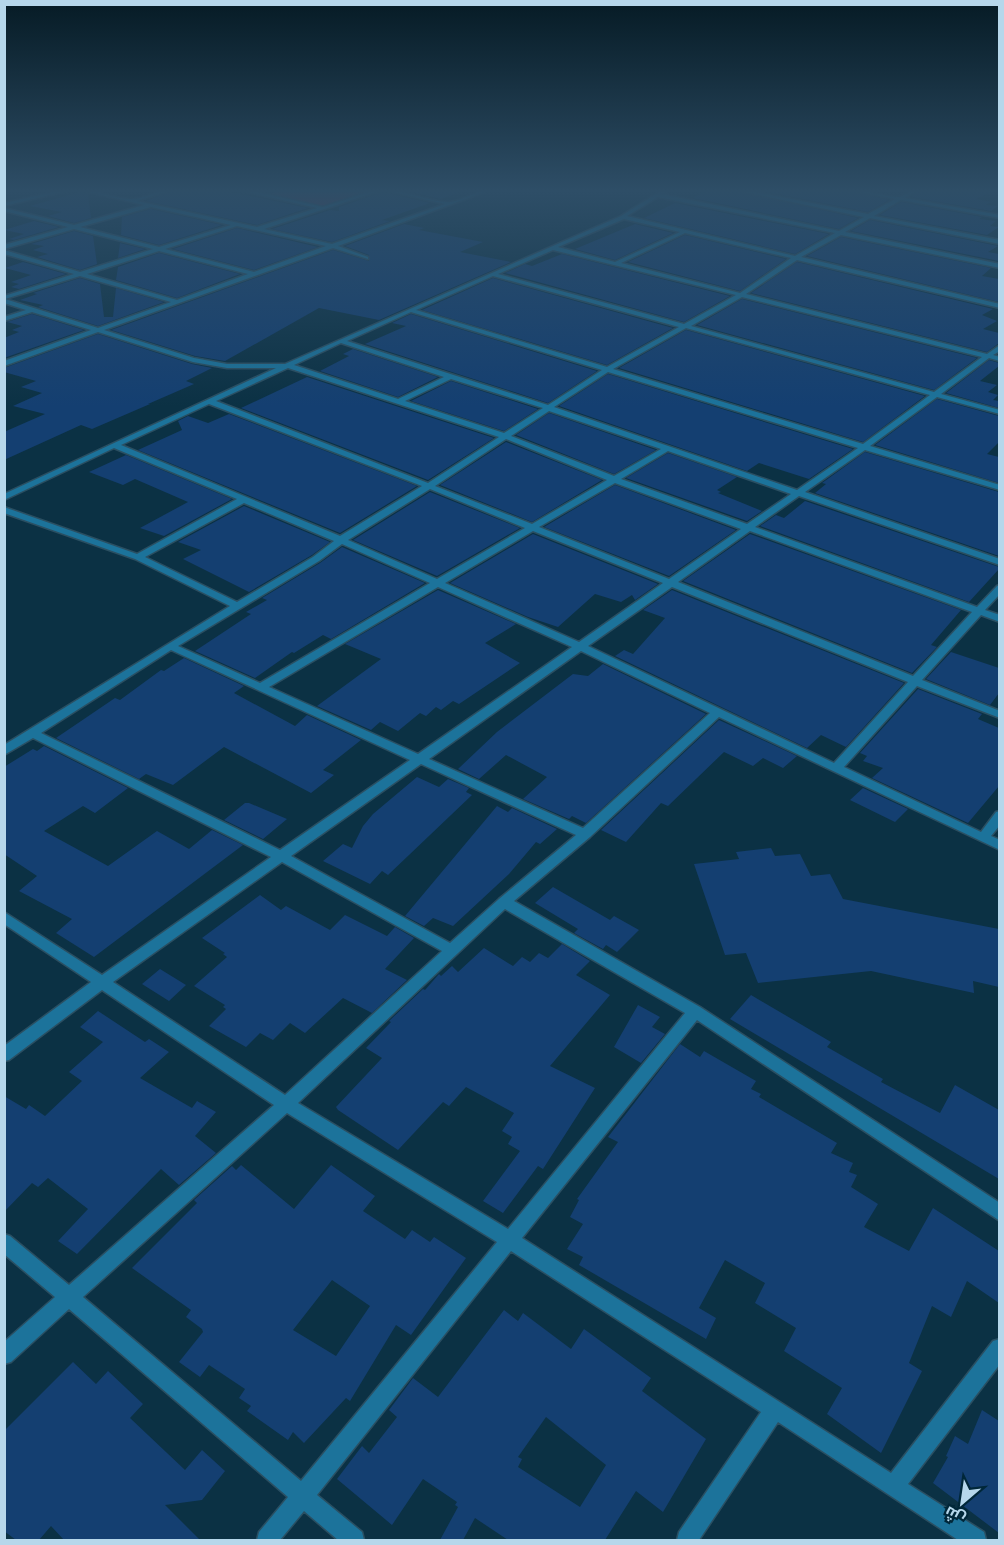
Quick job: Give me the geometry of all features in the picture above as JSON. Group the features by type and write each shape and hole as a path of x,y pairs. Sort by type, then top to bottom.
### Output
{"street":[{"path":"41,262 178,302"},
{"path":"4,300 117,262"},
{"path":"210,262 255,274"},
{"path":"4,364 288,262"},
{"path":"4,498 114,445 519,262"},
{"path":"607,262 999,359"},
{"path":"614,264 618,262"},
{"path":"4,751 170,646 316,559 341,540 507,437 608,369 741,295 789,262"},
{"path":"808,262 999,306"},
{"path":"980,262 999,266"},
{"path":"493,273 999,412"},
{"path":"4,300 97,332 193,360 227,366 289,366 507,437 613,479 999,619"},
{"path":"4,319 32,310"},
{"path":"411,310 999,488"},
{"path":"341,342 549,408 999,562"},
{"path":"4,1055 101,983 865,446 999,348"},
{"path":"398,402 449,376"},
{"path":"211,402 429,486 999,715"},
{"path":"114,445 341,540 579,646 999,846"},
{"path":"260,687 666,449"},
{"path":"138,557 244,499"},
{"path":"4,510 138,557 238,606"},
{"path":"837,767 999,588"},
{"path":"170,646 585,834"},
{"path":"4,1355 286,1104 451,950 585,834 717,712"},
{"path":"32,733 281,856 451,950"},
{"path":"983,838 999,815"},
{"path":"504,902 695,1011 999,1213"},
{"path":"4,917 286,1104 509,1240 775,1408 976,1540"},
{"path":"267,1540 695,1011"},
{"path":"4,1242 354,1540"},
{"path":"894,1486 999,1348"},
{"path":"687,1540 775,1408"}],"building":[{"path":"23,262 66,274 19,289 11,287 19,284 11,282 31,275 5,268"},
{"path":"54,262 97,262 97,264 80,270"},
{"path":"132,262 194,262 240,274 177,298 116,280 118,267"},
{"path":"224,262 276,262 254,270"},
{"path":"299,262 511,262 379,320 319,308 225,361 195,356 111,330"},
{"path":"542,262 594,262 730,296 684,322 505,273 525,264 532,266"},
{"path":"628,262 782,262 740,291"},
{"path":"797,262 993,309 982,315 997,321 983,329 999,333 999,343 987,352 751,293"},
{"path":"832,262 962,262 991,268 982,276 999,279 999,302"},
{"path":"80,278 100,284 104,317 113,317 116,288 164,302 98,326 38,307 43,305 20,300 37,294 33,293"},
{"path":"493,278 673,328 607,365 422,310"},
{"path":"742,299 977,358 934,390 697,325"},
{"path":"32,314 84,330 4,358 4,338 19,332 12,330 22,326 7,322"},
{"path":"411,314 597,371 548,403 365,344 406,326 392,323"},
{"path":"686,330 925,396 863,442 619,368"},
{"path":"98,334 192,364 212,368 186,381 194,384 148,404 150,404 92,429 81,425 4,460 4,432 45,414 13,406 42,393 21,387 36,381 4,372 4,368"},
{"path":"353,349 438,377 398,397 320,371 349,356 343,354"},
{"path":"989,360 999,363 999,366 980,381 997,385 988,392 998,395 993,400 999,401 999,408 946,393"},
{"path":"608,374 853,449 809,479 759,463 747,471 559,406"},
{"path":"307,377 494,438 428,480 241,408"},
{"path":"451,381 538,409 504,431 411,401"},
{"path":"937,399 999,416 999,442 987,454 999,457 999,483 875,445"},
{"path":"549,413 656,450 614,474 516,435"},
{"path":"229,414 417,486 340,533 138,450 182,430 178,421 188,416 208,423"},
{"path":"506,442 602,480 532,522 440,485"},
{"path":"865,452 999,492 999,556 815,493 826,484 822,483"},
{"path":"668,453 737,477 717,490 721,492 718,493 762,511 747,521 626,478"},
{"path":"126,455 232,499 164,536 140,528 188,502 135,479 123,485 89,472"},
{"path":"615,485 736,530 669,576 544,527"},
{"path":"430,492 520,528 437,576 353,540"},
{"path":"805,501 999,567 999,569 969,602 760,526 776,515 784,518"},
{"path":"244,506 330,542 249,592 183,559 201,550 178,542"},
{"path":"533,534 658,584 635,600 632,595 621,602 595,594 558,627 528,617 450,583"},
{"path":"750,534 961,610 931,645 937,647 912,673 683,581"},
{"path":"342,547 425,583 331,639 323,635 294,653 292,652 255,678 195,651 251,614 246,612 267,600 262,598"},
{"path":"438,590 516,624 485,643 520,663 459,704 453,701 441,710 436,707 426,716 420,713 398,731 380,722 371,730 317,706 381,659 345,644"},
{"path":"672,590 904,683 846,747 821,735 807,748 615,656 624,650 633,654 665,618 643,610"},
{"path":"951,652 999,668 999,693 990,705 926,679"},
{"path":"184,658 244,686 234,693 295,726 307,715 361,740 323,770 334,775 311,793 224,747 173,785 146,774 139,779 56,738 115,698 120,700 161,670 164,671"},
{"path":"603,664 706,714 586,823 572,816 569,819 523,799 547,777 506,755 479,779 458,769 497,732 573,674 588,676"},
{"path":"918,689 982,714 978,719 999,728 999,786 968,823 872,778 883,768 863,761 867,756 860,753"},
{"path":"719,720 797,756 783,768 763,758 753,766 724,752 668,806 661,803 626,842 601,830"},
{"path":"44,746 128,788 95,813 83,806 44,831 108,866 157,831 189,849 212,830 243,845 94,957 56,933 72,919 19,891 37,876 4,854 4,767 33,749 37,751"},
{"path":"417,777 439,787 448,779 469,788 466,792 472,795 388,875 382,871 370,884 323,861 343,844 352,848 363,826 373,814"},
{"path":"863,788 908,809 895,822 850,800"},
{"path":"245,803 287,819 263,839 224,820"},
{"path":"497,806 508,812 512,808 557,829 540,844 536,842 509,874 453,926 433,918 424,926 405,916"},
{"path":"771,848 775,856 800,854 811,876 830,874 843,899 999,929 999,987 973,981 974,993 871,971 758,983 746,953 725,955 694,864 739,859 736,852"},
{"path":"553,887 610,920 614,916 639,930 617,952 606,945 603,949 574,933 578,929 535,903"},
{"path":"260,895 281,910 286,906 330,930 345,915 387,936 395,927 414,938 385,969 407,980 372,1013 343,998 305,1033 290,1023 273,1040 260,1033 246,1047 209,1026 226,1009 223,1007 225,1005 194,986 227,957 223,954 225,953 202,938"},
{"path":"562,944 590,961 576,975 610,995 550,1066 595,1088 543,1169 538,1166 503,1213 483,1201 520,1151 508,1144 512,1137 502,1131 514,1113 466,1087 449,1106 443,1102 398,1150 338,1110 336,1107 382,1058 366,1048 391,1022 389,1021 423,989 425,990 439,974 441,976 452,966 458,972 484,948 513,966 522,957 530,962 539,953 548,958"},
{"path":"160,969 186,985 169,1001 142,984"},
{"path":"751,995 831,1042 827,1047 883,1079 881,1082 940,1113 955,1085 999,1110 999,1179 730,1019"},
{"path":"638,1005 660,1017 652,1027 665,1034 641,1063 614,1047"},
{"path":"98,1011 145,1042 149,1039 169,1052 140,1078 192,1108 197,1101 216,1112 195,1136 216,1153 179,1185 161,1169 77,1254 58,1241 88,1209 48,1178 38,1187 32,1183 4,1212 4,1096 26,1109 29,1105 45,1116 82,1081 69,1072 103,1042 80,1027"},
{"path":"680,1044 700,1057 704,1051 756,1081 751,1089 761,1094 759,1097 837,1143 831,1153 853,1163 849,1172 857,1175 851,1187 878,1204 864,1227 909,1251 933,1208 999,1251 999,1303 967,1281 951,1317 932,1306 909,1363 922,1371 881,1453 827,1414 842,1388 784,1351 796,1328 755,1303 765,1283 725,1260 699,1308 716,1318 706,1339 579,1265 583,1257 567,1249 583,1224 570,1217 579,1200 577,1199 618,1142 608,1137"},
{"path":"241,1165 294,1209 331,1165 375,1196 363,1211 405,1239 412,1230 430,1242 434,1237 466,1258 411,1335 396,1325 350,1401 346,1398 304,1443 293,1432 288,1440 247,1411 251,1406 239,1398 245,1389 209,1365 200,1377 179,1362 203,1332 202,1329 186,1317 191,1310 132,1268 197,1203 194,1200 232,1166 236,1170","holes":["332,1280 370,1306 336,1356 293,1330"]},
{"path":"504,1310 518,1321 523,1313 571,1349 584,1329 651,1378 642,1391 706,1439 663,1512 636,1491 605,1540 508,1540 475,1518 463,1540 440,1540 458,1507 455,1505 457,1502 423,1479 392,1525 337,1479 362,1446 369,1453 397,1417 389,1410 413,1378 438,1397","holes":["546,1417 606,1465 580,1507 518,1467 522,1459 518,1457"]},
{"path":"73,1362 96,1384 108,1371 143,1404 130,1418 185,1470 202,1450 225,1471 202,1500 165,1505 200,1540 64,1540 51,1526 39,1540 16,1540 4,1531 4,1431"},
{"path":"982,1410 999,1421 999,1533 933,1483 948,1457 946,1456 955,1436 968,1444"}]}
